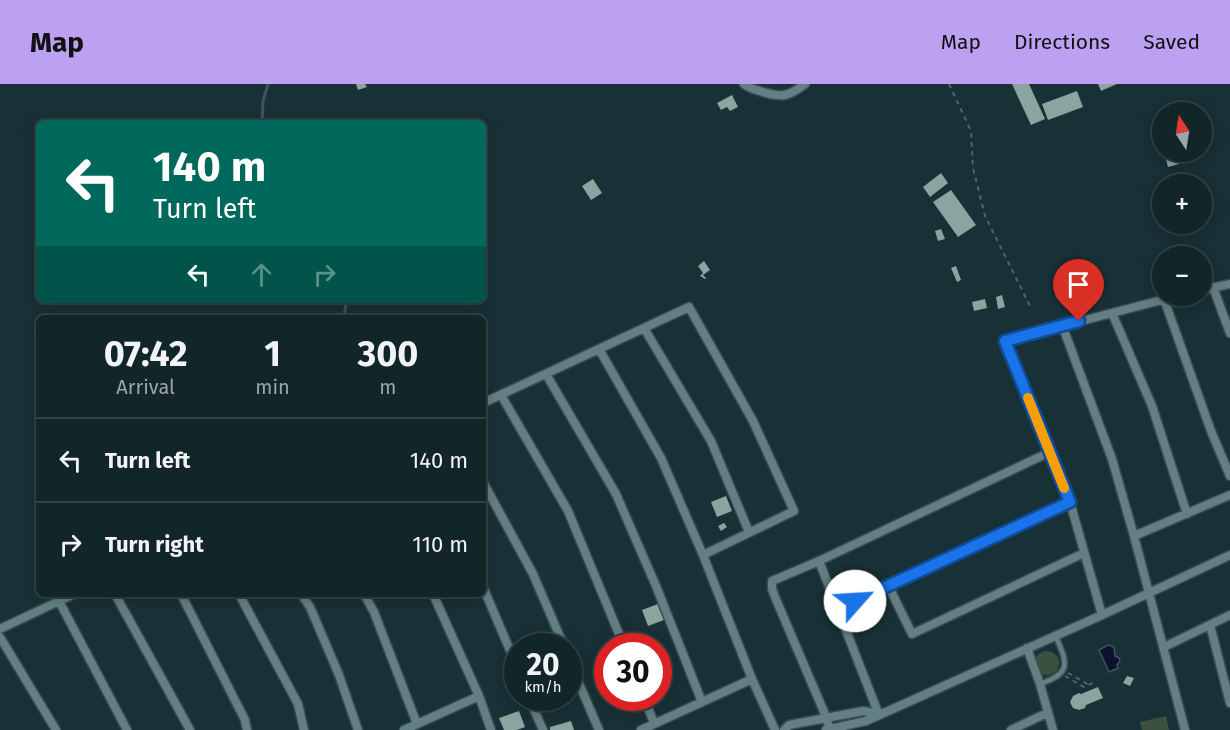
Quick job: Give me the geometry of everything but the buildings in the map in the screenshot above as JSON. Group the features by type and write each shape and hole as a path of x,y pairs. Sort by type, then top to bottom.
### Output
{"street":[{"path":"744,84 749,88 782,96 794,93 805,84"},
{"path":"1230,284 1213,287 1230,333"},
{"path":"1102,615 1070,502 1005,341 1152,302"},
{"path":"1166,306 1211,431 1230,476"},
{"path":"486,402 689,307 753,420 794,511 703,555"},
{"path":"1112,313 1152,406 1187,514"},
{"path":"1062,325 1112,459 1185,730"},
{"path":"644,328 711,441 749,532"},
{"path":"599,349 661,458 703,555 752,680 775,730"},
{"path":"546,374 615,494 656,586 702,702"},
{"path":"501,395 568,511 619,633"},
{"path":"1050,452 772,581 772,589 827,719 828,730 866,721 1230,555"},
{"path":"486,488 533,574 558,633"},
{"path":"1134,536 1230,495"},
{"path":"838,609 1070,502"},
{"path":"888,585 912,634 1084,553"},
{"path":"819,561 879,715"},
{"path":"486,594 504,636"},
{"path":"0,629 68,597"},
{"path":"117,597 190,730"},
{"path":"182,597 247,730"},
{"path":"241,597 298,704 304,730"},
{"path":"303,597 310,607 339,675 358,730"},
{"path":"366,597 374,612 417,724"},
{"path":"435,597 479,696 491,730"},
{"path":"59,601 127,730"},
{"path":"1164,647 1230,615"},
{"path":"1210,625 1230,703"},
{"path":"0,637 56,730"},
{"path":"1027,648 1053,730"},
{"path":"641,730 752,680"},
{"path":"582,691 599,730"},
{"path":"404,730 479,696"},
{"path":"535,711 543,730"},
{"path":"649,711 654,723"},
{"path":"784,730 789,725 863,711 879,715"},
{"path":"1011,730 1047,713"}],"lane":[{"path":"1040,684 1052,680 1062,672 1065,658 1056,636"}],"path":[{"path":"949,84 971,130 973,168 985,216 1031,308"},
{"path":"1062,672 1084,687 1095,682"}],"green space":[{"path":"1047,651 1055,655 1059,663 1055,671 1047,675 1039,671 1035,663 1039,655"},
{"path":"1166,716 1169,730 1142,730 1140,722"}],"water":[{"path":"1108,645 1114,647 1115,656 1120,661 1118,668 1109,672 1099,650"}],"waterway":[{"path":"262,120 263,101 268,84"},
{"path":"344,315 346,303"}],"slow traffic":[{"path":"1028,398 1064,488"}],"route":[{"path":"855,601 1070,502 1005,341 1079,321"}]}
